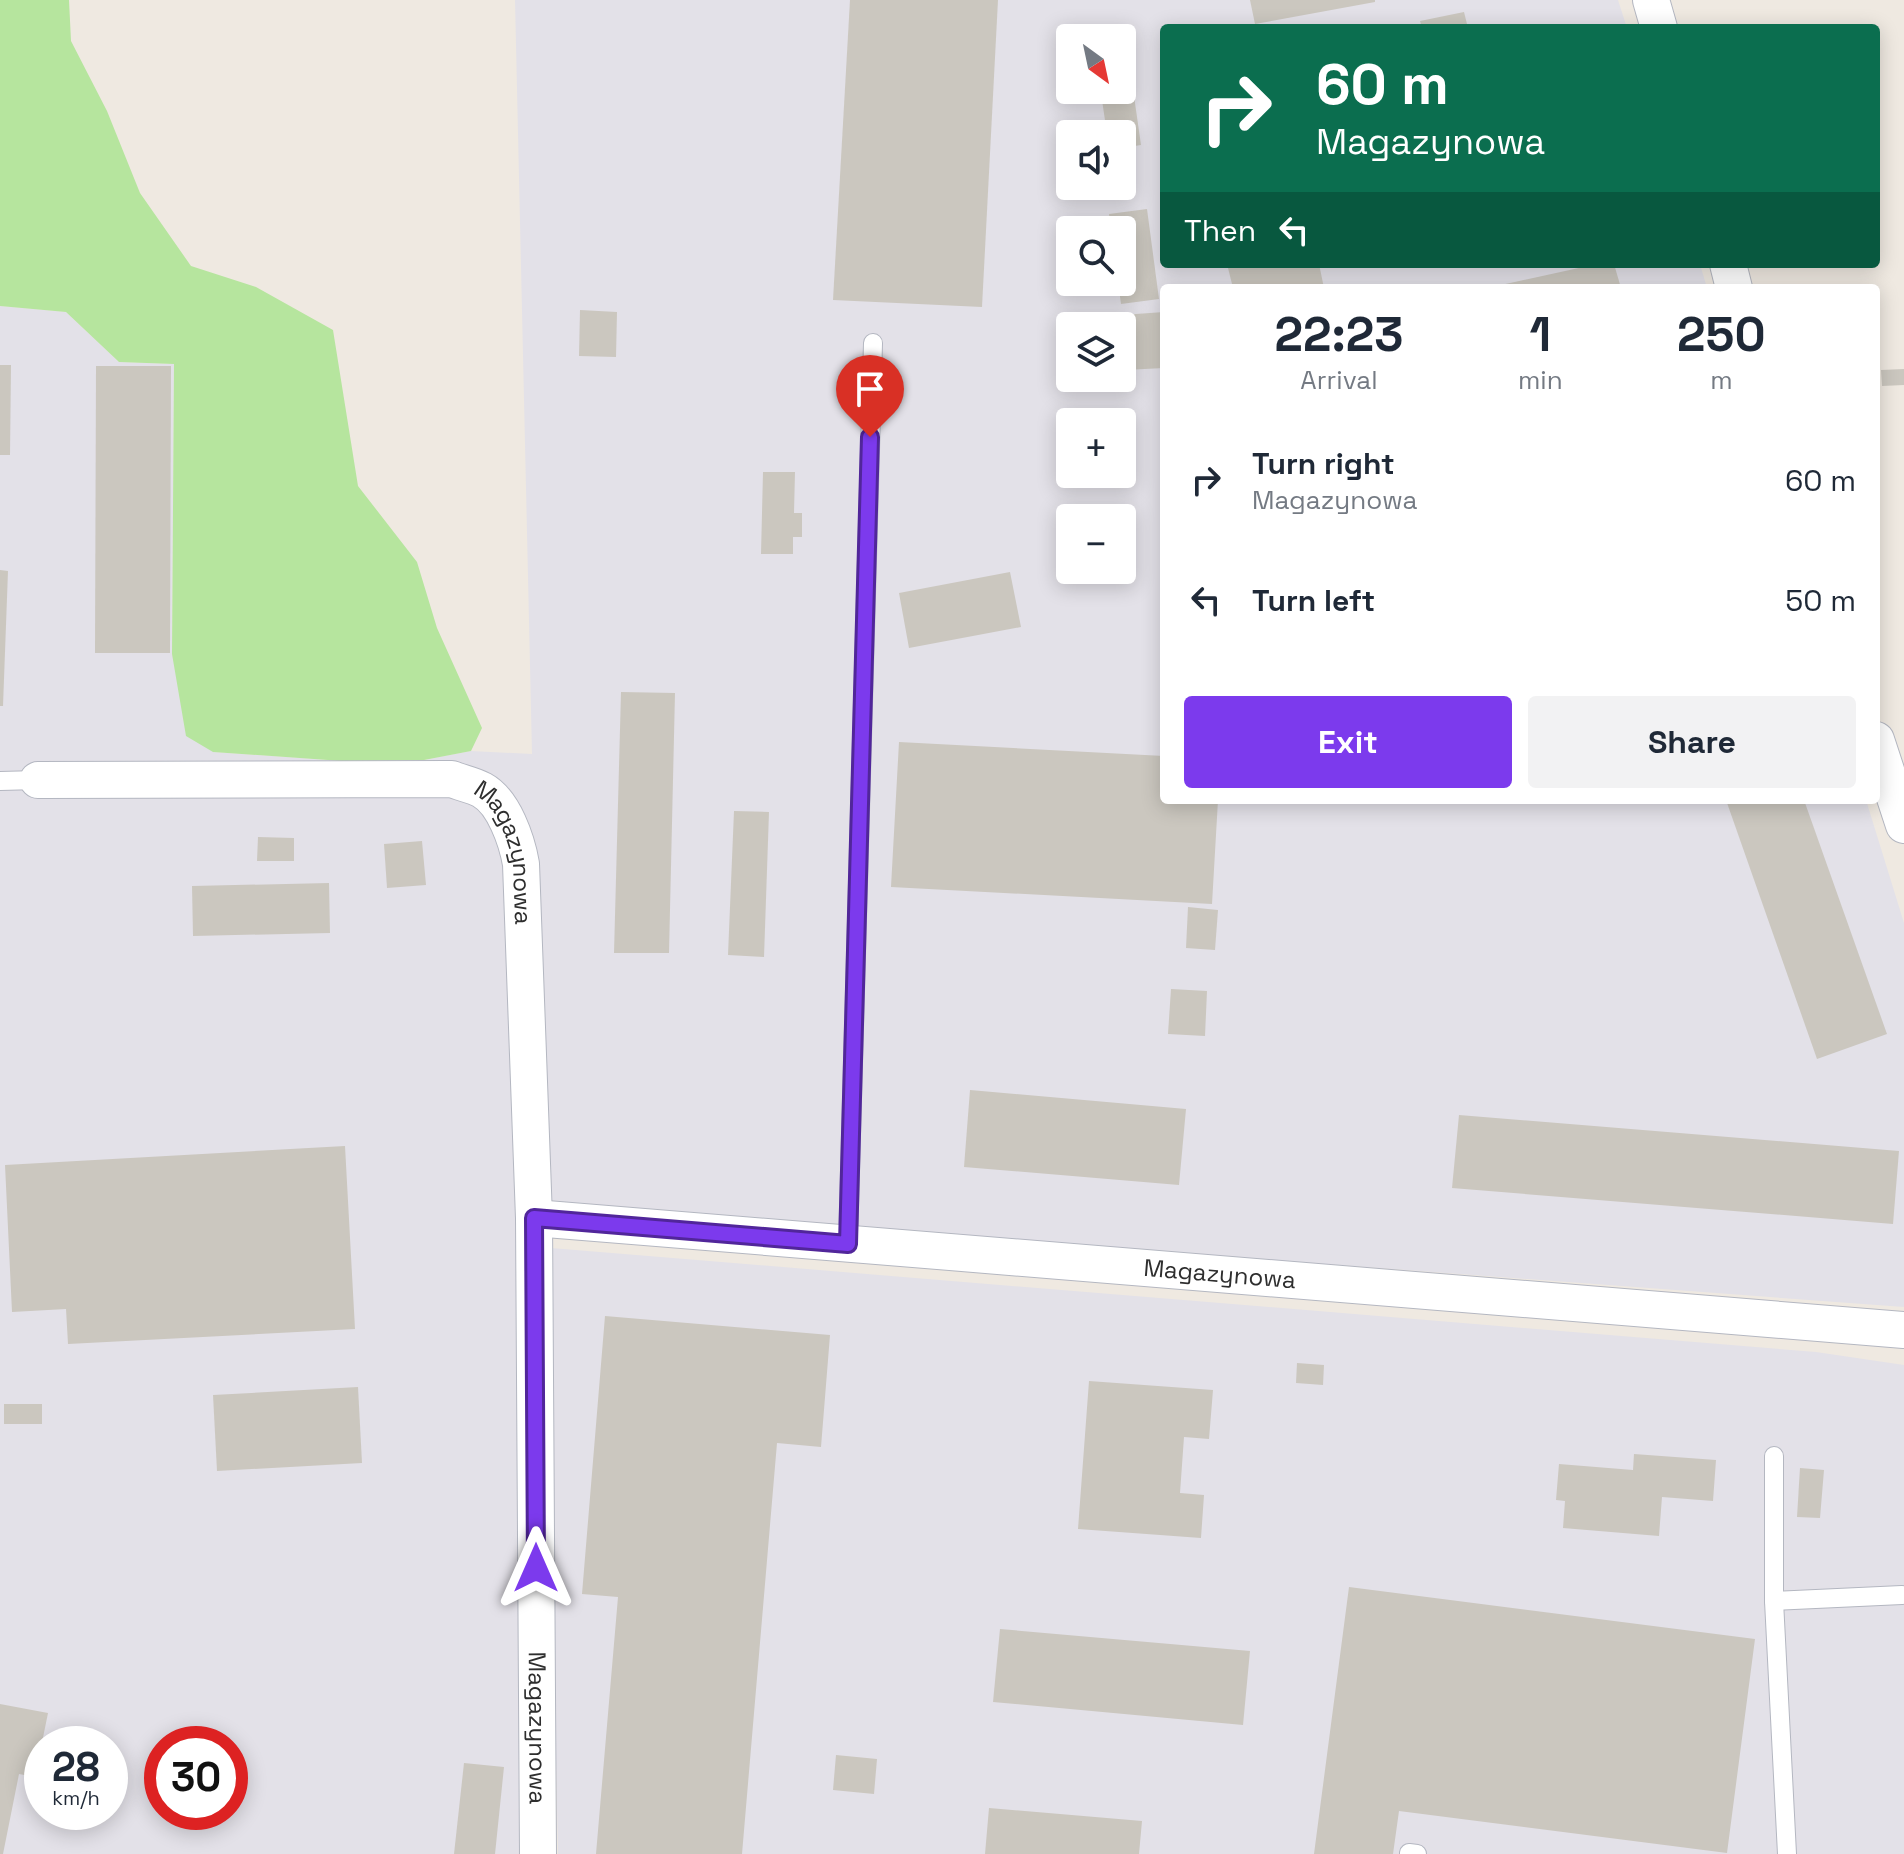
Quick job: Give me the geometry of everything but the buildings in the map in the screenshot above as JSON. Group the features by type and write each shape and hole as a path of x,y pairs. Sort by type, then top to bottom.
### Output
{"street":[{"path":"1651,0 1658,24"},
{"path":"1880,752 1904,825"},
{"name":"Magazynowa","path":"38,780 452,779 485,791 503,813 517,840 521,864 534,1218 538,1854"},
{"name":"Magazynowa","path":"534,1218 1904,1330"}],"lane":[{"path":"848,1244 873,343"},
{"path":"0,781 38,780"},
{"path":"1774,1456 1774,1601 1787,1854"},
{"path":"1774,1601 1902,1595"},
{"path":"1409,1853 1417,1854"}],"shaded area":[{"path":"515,0 1618,0 1626,24 1160,24 1160,268 1701,268 1706,284 1160,284 1160,804 1867,804 1904,923 1904,1307 544,1206 528,1854 0,1854 0,306 66,312 119,362 174,364 172,654 213,752 342,761 424,760 471,751 532,754"},
{"path":"551,1248 1816,1352 1904,1365 1904,1854 558,1854 548,1371"}],"green space":[{"path":"0,0 69,0 71,41 107,111 140,193 191,266 256,287 333,330 358,486 417,562 437,628 482,728 471,751 424,760 342,761 213,752 186,736 172,654 174,364 119,362 66,312 0,306"}],"route":[{"path":"536,1568 534,1218 848,1244 870,437"}]}
